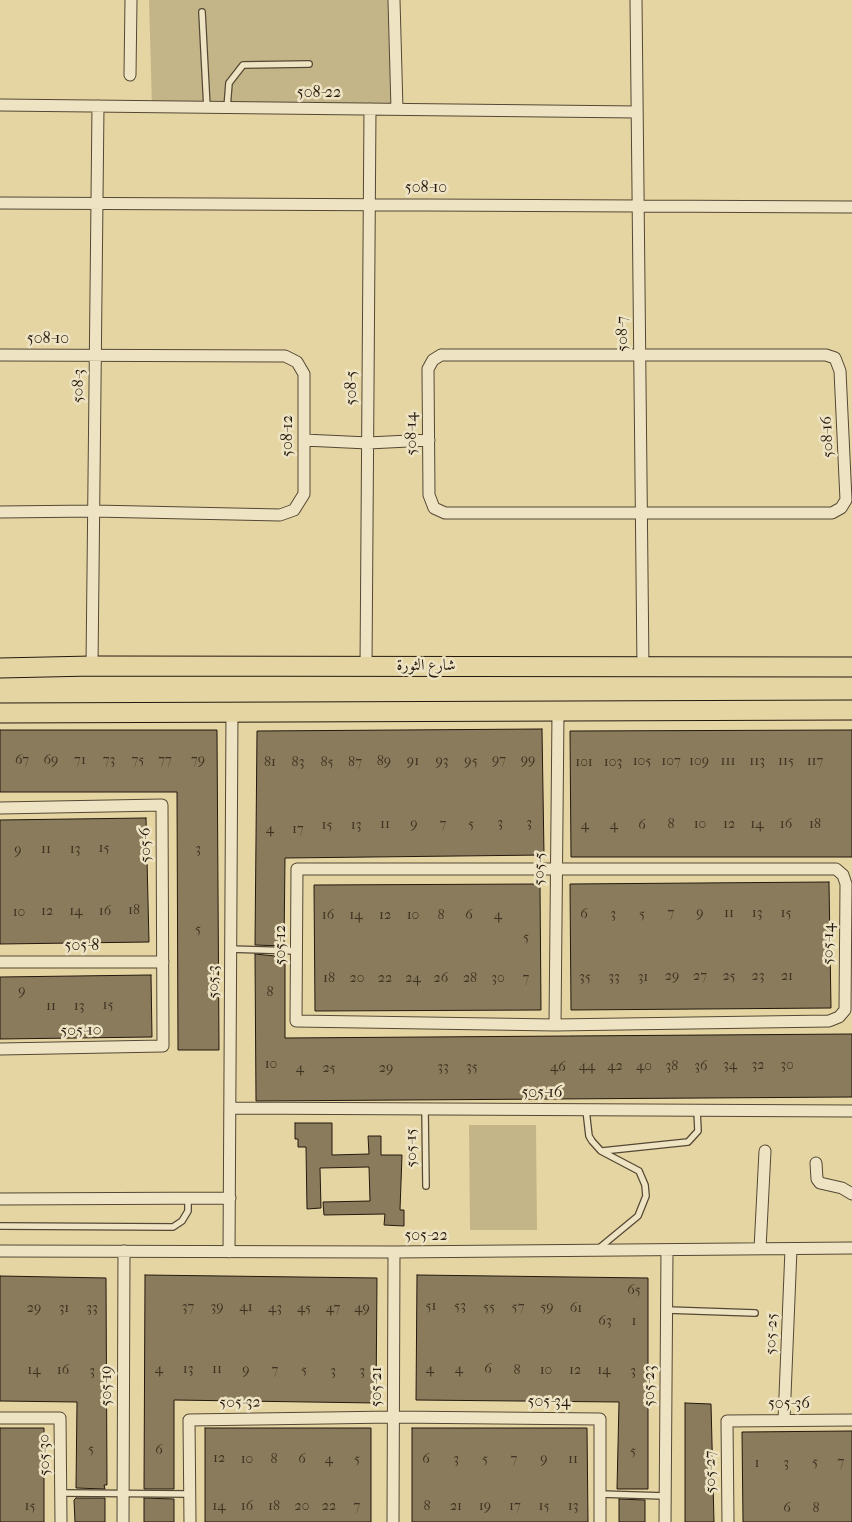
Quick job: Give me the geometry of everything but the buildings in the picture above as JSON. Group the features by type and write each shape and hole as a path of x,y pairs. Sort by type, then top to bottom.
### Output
{"main road":[{"name":"شارع الثورة","path":"0,668 92,666 852,667"},
{"path":"0,713 558,713 852,710"}],"street":[{"path":"130,75 131,0"},
{"path":"394,0 396,110"},
{"name":"508-7","path":"636,0 643,667"},
{"name":"508-22","path":"0,105 637,112"},
{"name":"508-3","path":"92,666 98,106"},
{"name":"508-5","path":"366,666 370,109"},
{"name":"508-10","path":"0,203 852,207"},
{"name":"508-10","path":"0,356 96,355"},
{"name":"508-12","path":"94,511 280,515 294,510 304,494 304,374 297,362 285,356 96,355"},
{"name":"508-14","path":"640,355 441,355 433,360 428,369 428,440 429,495 434,508 445,513 641,513"},
{"name":"508-16","path":"640,355 826,355 835,358 840,371 848,430 846,500 841,508 832,513 641,513"},
{"path":"304,440 368,443 428,440"},
{"path":"0,512 94,511"},
{"name":"505-3","path":"230,1252 232,1108 229,949 232,712"},
{"name":"505-5","path":"555,1025 558,713"},
{"name":"505-6","path":"0,808 162,805 163,1046"},
{"name":"505-12","path":"555,1025 296,1021 296,869 556,871"},
{"name":"505-14","path":"555,1025 829,1021 839,1017 845,1010 849,941 846,884 843,875 836,870 556,871"},
{"name":"505-8","path":"0,962 163,962"},
{"name":"505-10","path":"0,1049 163,1046"},
{"name":"505-16","path":"232,1108 852,1111"},
{"path":"760,1249 765,1151"},
{"path":"816,1163 820,1183 842,1188 852,1194"},
{"path":"0,1199 230,1198"},
{"name":"505-22","path":"0,1251 394,1252 852,1248"},
{"name":"505-25","path":"784,1420 791,1249"},
{"name":"505-23","path":"665,1522 667,1250"},
{"name":"505-19","path":"123,1522 124,1251"},
{"name":"505-21","path":"393,1522 394,1252"},
{"name":"505-34","path":"394,1417 600,1419 600,1522"},
{"name":"505-32","path":"190,1522 190,1420 394,1417"},
{"name":"505-30","path":"0,1418 60,1418 61,1522"},
{"name":"505-36","path":"727,1421 852,1420"},
{"name":"505-27","path":"727,1421 728,1522"}],"lane":[{"path":"202,12 207,108"},
{"path":"227,108 229,83 243,65 309,64"},
{"path":"229,949 297,951"},
{"name":"505-15","path":"425,1109 426,1186"},
{"path":"586,1110 589,1136 601,1151 638,1171 645,1185 646,1196 643,1208 638,1216 597,1251"},
{"path":"601,1151 688,1142 698,1131 698,1110"},
{"path":"0,1226 173,1227 182,1221 188,1211 188,1198"},
{"path":"667,1310 755,1313"},
{"path":"61,1493 190,1494"},
{"path":"600,1494 665,1496"}],"shaded area":[{"path":"149,0 394,0 397,109 152,107"},
{"path":"469,1125 536,1125 537,1230 470,1230"}]}
